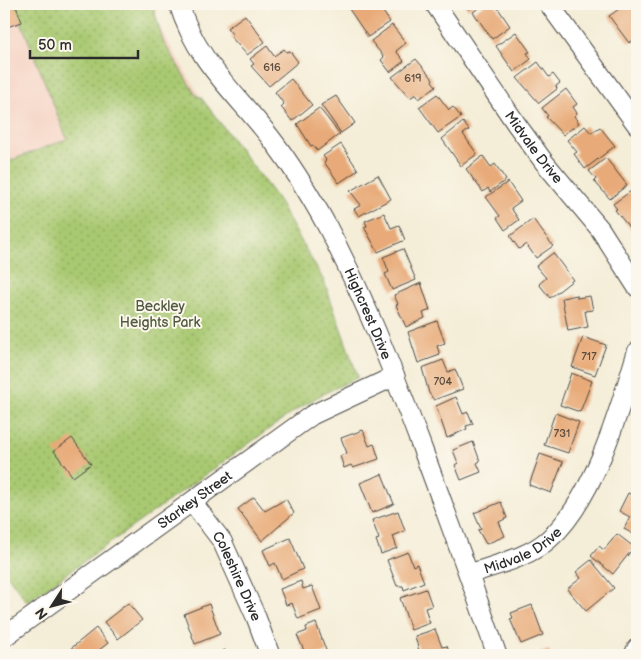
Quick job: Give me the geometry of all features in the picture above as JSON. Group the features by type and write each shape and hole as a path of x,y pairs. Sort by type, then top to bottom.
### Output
{"street":[{"name":"Highcrest Drive","path":"179,4 184,22 205,59 231,94 270,136 304,188 353,281 395,376 469,574 497,655"},
{"name":"Midvale Drive","path":"435,4 517,125 544,162 604,235 637,287"},
{"path":"549,4 637,125"},
{"name":"Midvale Drive","path":"469,574 534,549 548,540 564,524 596,468 624,395 637,352"},
{"name":"Starkey Street","path":"4,637 193,503 312,415 395,376"},
{"name":"Coleshire Drive","path":"193,503 222,542 256,617 270,655"},
{"path":"634,655 637,648"}],"shaded area":[{"path":"4,4 155,4 158,25 200,96 4,239"}],"green space":[{"name":"Beckley Heights Park","path":"14,4 152,4 163,41 194,92 198,97 200,96 276,197 324,281 358,377 319,396 293,412 27,602 4,570 4,163 67,139"}],"building":[{"path":"15,4 22,22 4,28 4,7"},
{"path":"357,4 372,4 376,9 379,6 390,22 368,37 349,9"},
{"path":"464,4 475,4 468,9"},
{"path":"485,4 495,4 510,26 492,39 473,12"},
{"path":"626,4 634,4 637,9 637,37 629,43 609,16"},
{"path":"245,15 265,42 247,55 231,37 233,35 227,28"},
{"path":"392,25 406,43 396,51 404,61 390,72 381,60 384,57 371,41"},
{"path":"516,32 530,52 527,53 531,59 514,72 496,46"},
{"path":"267,46 274,56 284,49 286,52 290,51 298,62 269,86 251,66 254,64 250,59"},
{"path":"416,59 433,79 432,81 436,86 419,99 416,94 410,98 392,77"},
{"path":"538,62 549,77 553,74 560,83 556,86 557,89 539,103 517,78"},
{"path":"291,79 312,105 292,121 281,107 284,104 275,92"},
{"path":"566,89 577,104 573,107 577,113 574,116 579,123 563,135 546,117 548,116 542,108"},
{"path":"437,94 449,110 453,107 461,117 438,133 419,107"},
{"path":"336,96 355,123 341,133 321,105"},
{"path":"319,108 340,134 317,151 313,145 311,146 297,124"},
{"path":"463,122 469,130 463,134 477,154 461,166 442,139"},
{"path":"585,126 591,133 600,127 615,146 585,169 574,154 577,152 567,140"},
{"path":"341,144 358,170 339,183 324,162 326,160 323,156"},
{"path":"483,156 491,167 495,164 506,180 490,192 488,188 483,192 466,169"},
{"path":"606,158 627,185 610,199 594,181 596,179 589,171"},
{"path":"378,175 391,199 359,216 354,209 361,205 350,191"},
{"path":"508,182 521,201 511,208 519,220 505,230 497,218 500,216 486,197"},
{"path":"631,191 637,199 637,227 632,231 615,210 617,209 613,204"},
{"path":"384,213 391,228 399,225 405,240 378,252 364,227 367,226 365,221"},
{"path":"533,219 553,246 536,258 526,244 519,249 510,236"},
{"path":"403,249 416,280 392,290 385,274 389,272 383,257"},
{"path":"553,253 573,280 550,298 539,284 546,278 536,266"},
{"path":"421,283 430,310 423,313 425,318 406,327 396,305 398,304 394,295"},
{"path":"577,295 577,298 590,296 593,310 585,311 588,327 568,331 562,298"},
{"path":"437,321 445,343 437,346 440,355 418,363 408,332"},
{"path":"583,337 606,345 595,375 572,367"},
{"path":"443,360 448,372 455,369 463,389 434,400 429,393 422,368"},
{"path":"571,373 592,381 580,412 560,405"},
{"path":"456,397 463,414 468,412 473,424 466,426 467,429 447,438 436,406"},
{"path":"555,413 579,422 568,453 544,445"},
{"path":"363,430 369,446 374,444 379,459 353,468 351,465 344,468 340,456 347,453 341,438"},
{"path":"72,438 91,464 73,477 54,451"},
{"path":"473,442 480,461 477,463 481,472 461,480 455,465 458,463 453,450"},
{"path":"540,454 563,462 551,493 529,485"},
{"path":"637,466 637,490 631,488"},
{"path":"382,474 394,504 372,513 360,483"},
{"path":"628,493 637,497 637,536 624,529 630,517 619,511"},
{"path":"254,497 265,511 286,499 294,513 262,541 238,509"},
{"path":"501,502 507,518 499,522 505,536 486,544 478,530 481,529 474,513"},
{"path":"398,511 405,531 393,536 397,548 381,554 376,540 379,539 372,520"},
{"path":"617,534 634,547 613,574 591,556 599,546 604,550"},
{"path":"290,538 303,569 282,579 275,563 270,566 263,550"},
{"path":"408,552 413,566 417,564 424,582 404,590 403,586 397,586 387,560"},
{"path":"591,560 614,588 586,611 567,589 581,578 576,572"},
{"path":"301,581 303,589 312,586 321,610 298,619 292,603 286,605 280,589"},
{"path":"426,589 432,606 425,608 430,623 411,630 400,598"},
{"path":"128,603 142,620 118,639 104,622"},
{"path":"209,604 220,634 195,644 184,614"},
{"path":"532,605 543,635 521,644 510,619 513,618 511,613"},
{"path":"316,623 327,653 306,655 297,635 307,631 306,627"},
{"path":"96,628 108,643 93,655 73,655 69,650"},
{"path":"435,629 442,647 447,646 450,655 420,655 415,636"},
{"path":"225,650 227,655 211,655"},
{"path":"549,650 550,655 534,655"}]}
